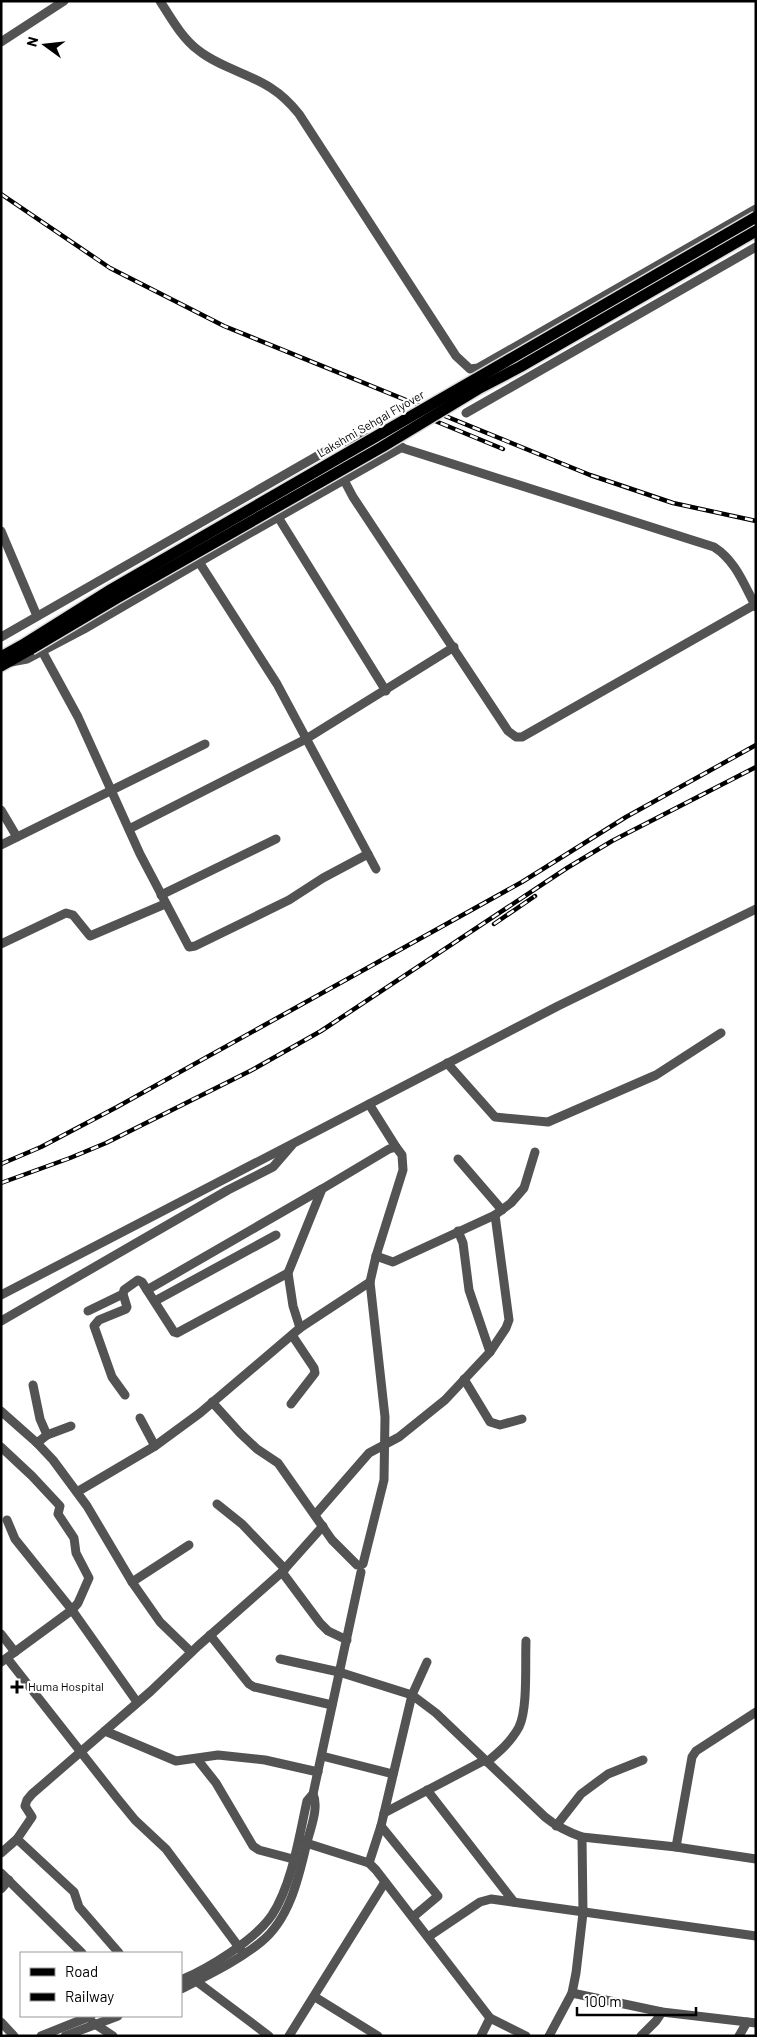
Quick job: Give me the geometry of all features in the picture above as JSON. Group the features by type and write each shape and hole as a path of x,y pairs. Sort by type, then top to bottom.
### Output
{"main road":[{"name":"Lakshmi Sehgal Flyover","path":"33,648 112,589 756,217"},
{"name":"Lakshmi Sehgal Flyover","path":"3,662 33,648 382,447 478,389 520,367 756,231"}],"street":[{"path":"1,42 64,1"},
{"path":"160,1 178,28 198,50 210,59 270,87 290,103 458,359 470,369 478,368 756,209"},
{"path":"466,413 756,247"},
{"path":"1,638 340,443 359,437 371,438 402,447 714,547 725,554 736,568 755,606 522,737 516,737 508,731 353,497 344,480"},
{"path":"368,854 323,878 289,900 195,946 186,945 129,829 78,717 33,648 84,629 402,447"},
{"path":"278,517 386,691"},
{"path":"1,531 38,616"},
{"path":"199,562 278,684 376,869"},
{"path":"129,829 306,738 386,691 454,647"},
{"path":"1,845 205,744"},
{"path":"1,810 17,837"},
{"path":"1,944 66,913 72,915 90,936 276,839"},
{"path":"1,1295 558,1006 756,909"},
{"path":"447,1063 495,1117 543,1123 656,1075 721,1033"},
{"path":"269,2036 189,1979 241,1950 293,1893 308,1818 307,1801 313,1794 347,1640 360,1567 384,1480 385,1417 370,1282 376,1256 403,1170 402,1155 369,1104"},
{"path":"1,1321 228,1190 273,1167 293,1143"},
{"path":"148,1290 389,1149 396,1147"},
{"path":"376,1256 392,1262 499,1213 524,1188 535,1152"},
{"path":"315,1515 369,1453 399,1437 423,1419 464,1379 490,1352 506,1328 509,1320 499,1213 458,1159"},
{"path":"300,1328 293,1306 288,1273 322,1189"},
{"path":"458,1231 463,1244 469,1290 490,1352"},
{"path":"155,1300 276,1235"},
{"path":"88,1311 123,1294 125,1289 138,1280 142,1282 155,1300 174,1332 181,1333 288,1273"},
{"path":"77,1492 155,1446 212,1402 300,1328 370,1282"},
{"path":"123,1294 128,1307 99,1320 94,1326 112,1377 125,1395"},
{"path":"291,1404 315,1373 314,1368 292,1335"},
{"path":"464,1379 490,1422 500,1425 522,1419"},
{"path":"33,1385 40,1419 47,1435"},
{"path":"212,1402 244,1437 278,1463 336,1546 360,1567"},
{"path":"1,1411 53,1460 87,1506 132,1582 160,1622 192,1652"},
{"path":"140,1418 155,1446"},
{"path":"37,1443 47,1435 71,1426"},
{"path":"1,1448 32,1476 60,1506 58,1514 74,1538 76,1553 89,1578 78,1603 72,1610 4,1660 81,1750 129,1813 166,1849 241,1950"},
{"path":"217,1504 242,1524 284,1570 320,1623 328,1631 347,1640"},
{"path":"8,1520 16,1539 72,1610 138,1702"},
{"path":"1,1853 17,1839 32,1817 26,1808 27,1800 284,1570 323,1526"},
{"path":"132,1582 189,1545"},
{"path":"1,1634 15,1652"},
{"path":"210,1635 249,1684 254,1687 332,1705"},
{"path":"384,1813 486,1761 508,1744 519,1726 524,1689 526,1641"},
{"path":"280,1659 339,1672 412,1695 428,1705 556,1826 582,1837 676,1847 756,1859"},
{"path":"369,1863 381,1826 412,1695 427,1662"},
{"path":"676,1847 692,1757 696,1752 756,1712"},
{"path":"105,1731 172,1760 181,1761 218,1755 265,1760 318,1772"},
{"path":"322,1756 393,1774"},
{"path":"197,1759 216,1783 253,1846 259,1850 293,1859"},
{"path":"556,1826 581,1794 608,1774 643,1760"},
{"path":"427,1790 514,1902"},
{"path":"381,1826 438,1896 413,1917"},
{"path":"549,2036 572,1994 583,1913 582,1837"},
{"path":"17,1839 74,1892 79,1907 118,1952"},
{"path":"284,1902 293,1859 302,1842"},
{"path":"302,1842 369,1863 490,2018 526,2036"},
{"path":"1,1873 81,1952"},
{"path":"1,1889 9,1880"},
{"path":"290,2036 385,1882"},
{"path":"428,1937 480,1902 491,1900 756,1936"},
{"path":"572,1994 662,2012 751,2022"},
{"path":"315,1997 378,2036"},
{"path":"640,2036 656,2022 662,2012"},
{"path":"41,2036 74,2027 91,2019 109,2017"},
{"path":"481,2036 490,2018"},
{"path":"91,2019 113,2036"},
{"path":"1,2022 14,2036"},
{"path":"739,2036 751,2022"},
{"path":"65,2036 74,2027"}],"railway":[{"path":"1,194 110,268 224,326 590,475 673,503 756,521"},
{"path":"411,411 503,449"},
{"path":"1,1164 41,1147 117,1107 522,882 626,817 756,745"},
{"path":"1,1183 106,1143 252,1070 321,1031 567,868 612,841 756,767"},
{"path":"494,924 535,896"}],"place":[{"name":"Huma Hospital","path":"17,1687"}]}
